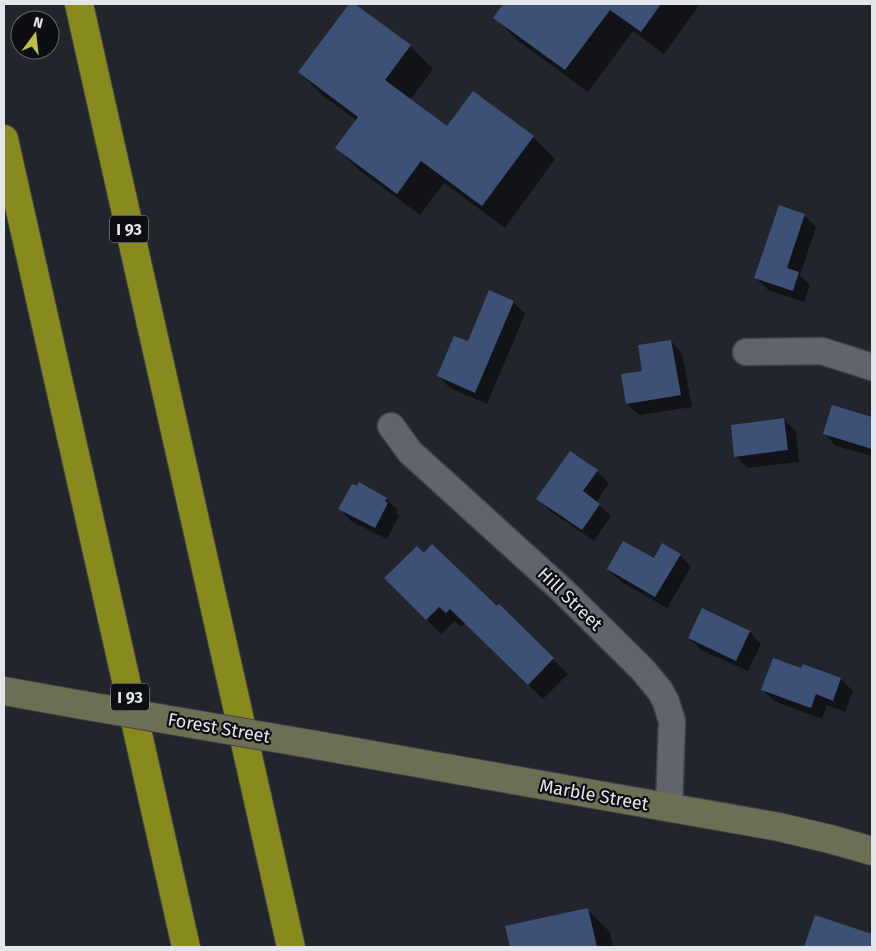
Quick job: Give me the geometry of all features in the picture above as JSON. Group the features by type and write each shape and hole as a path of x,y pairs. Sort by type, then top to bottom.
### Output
{"highway":[{"name":"I 93","path":"79,4 291,947"},
{"name":"I 93","path":"4,139 186,947"}],"main road":[{"name":"Forest Street","path":"4,691 316,745"},
{"name":"Marble Street","path":"316,745 779,827 872,851"}],"street":[{"path":"746,352 822,351 872,367"},
{"name":"Hill Street","path":"390,426 410,452 562,590 644,670 661,692 672,721 669,808"}],"building":[{"path":"349,4 355,4 411,45 385,80 447,126 473,91 534,136 482,206 421,161 397,194 335,148 358,117 298,72"},
{"path":"503,4 661,4 641,32 610,10 565,70 493,18"},
{"path":"779,205 805,214 787,268 799,272 793,291 754,278"},
{"path":"489,290 514,301 475,393 437,376 454,336 468,341"},
{"path":"671,340 681,395 626,404 621,374 642,371 638,345"},
{"path":"832,405 872,417 872,449 823,434"},
{"path":"784,418 788,450 734,457 731,425"},
{"path":"570,451 598,470 583,491 600,504 582,530 536,499"},
{"path":"359,482 387,498 385,501 388,503 375,528 338,509 352,484 357,486"},
{"path":"623,541 654,558 662,543 681,554 655,597 607,569"},
{"path":"432,544 497,606 499,604 554,658 528,685 450,609 446,613 439,607 426,620 384,578 417,546 424,553"},
{"path":"702,608 750,631 736,661 688,638"},
{"path":"773,658 801,668 803,664 841,678 833,701 816,694 811,708 761,690"},
{"path":"588,908 597,947 510,947 505,926"},
{"path":"815,915 872,934 872,947 804,947"}]}
